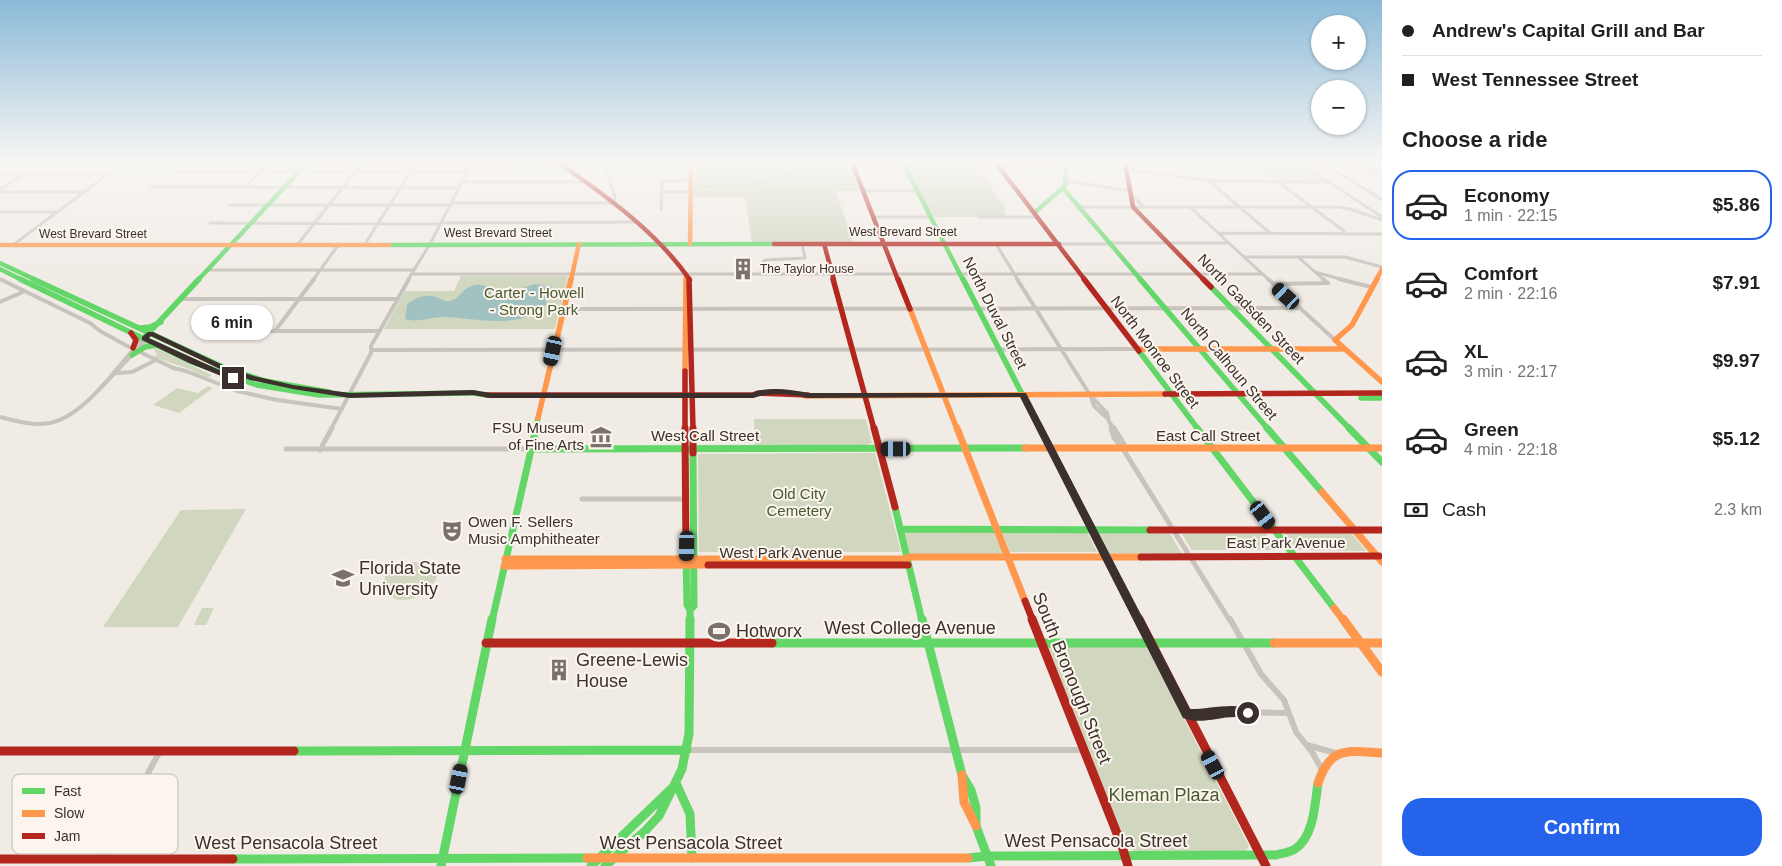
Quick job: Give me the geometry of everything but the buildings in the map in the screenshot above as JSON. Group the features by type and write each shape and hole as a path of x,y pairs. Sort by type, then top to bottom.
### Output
{"street":[{"path":"13,245 71,203"},
{"path":"228,205 499,203"},
{"path":"606,866 659,816 676,784 687,750 689,734 690,610 694,606 690,562 688,395 688,308 691,284 680,265 616,203"},
{"path":"661,203 661,209"},
{"path":"690,244 691,203"},
{"name":"South Bronough Street","path":"869,203 1085,750 1128,866"},
{"name":"North Duval Street","path":"923,203 1266,866"},
{"name":"North Monroe Street","path":"1026,203 1038,211 1081,274 1382,672"},
{"path":"979,217 1038,211 1047,203"},
{"name":"North Calhoun Street","path":"1075,203 1354,530 1379,556 1382,562"},
{"path":"1141,203 1144,207"},
{"path":"1235,203 1270,233"},
{"path":"1306,203 1345,232"},
{"path":"1361,203 1382,218"},
{"path":"320,450 350,395 371,350 371,346 451,204"},
{"path":"0,417 34,423 59,421 78,412 132,350 147,337 210,270 268,205"},
{"path":"298,244 329,205"},
{"path":"364,244 390,205"},
{"path":"1078,207 1344,208 1382,218"},
{"name":"North Gadsden Street","path":"1133,207 1382,462"},
{"path":"1190,207 1382,382"},
{"path":"0,212 59,212"},
{"path":"874,217 930,217"},
{"path":"210,223 441,224 636,222"},
{"path":"1218,233 1345,232 1382,234"},
{"path":"1059,244 1228,243"},
{"path":"275,331 339,244"},
{"path":"441,866 504,562 579,244"},
{"path":"764,274 762,262 765,260 804,258 802,244"},
{"path":"824,244 900,529 962,775 971,790 976,808 976,826 991,866"},
{"path":"996,244 1090,395 1094,406 1107,418 1114,438 1123,449 1174,530 1261,674 1284,700 1296,732 1322,769 1329,758 1339,754"},
{"name":"West Brevard Street","path":"0,245 1059,244"},
{"path":"1244,257 1347,257 1382,268 1351,330 1335,340"},
{"path":"1273,284 1328,283 1298,257"},
{"path":"0,263 138,327 147,328 161,322"},
{"path":"0,269 129,330 247,376 280,384 350,395"},
{"path":"210,270 572,274 1262,274"},
{"path":"1315,272 1371,287"},
{"path":"0,279 92,324 100,331 132,350 160,346"},
{"path":"0,283 5,281"},
{"path":"0,302 25,291"},
{"path":"182,299 398,299"},
{"path":"563,309 1300,308"},
{"path":"138,327 147,337 160,346 217,372 257,385 311,395 408,395 419,393 473,393 490,395 753,395 758,393 808,395 1172,395 1382,393"},
{"path":"96,392 116,374 132,350 136,340 129,330"},
{"path":"224,331 379,331"},
{"path":"132,350 147,337"},
{"path":"371,350 688,348 1344,349"},
{"path":"142,353 214,384 241,392 277,400 342,409"},
{"path":"116,374 132,372 156,360"},
{"path":"1316,394 1382,398"},
{"name":"East Call Street","path":"1123,449 1382,448"},
{"name":"West Call Street","path":"286,449 1123,449"},
{"path":"582,499 690,499"},
{"path":"900,529 1174,530"},
{"name":"East Park Avenue","path":"1174,530 1382,530"},
{"name":"East Park Avenue","path":"1190,556 1379,556"},
{"name":"West Park Avenue","path":"504,562 866,562 1008,557 1190,556"},
{"name":"West College Avenue","path":"486,644 1382,643"},
{"path":"1187,714 1208,715 1234,712 1288,713"},
{"path":"1306,744 1316,749 1339,754 1382,753"},
{"path":"0,751 1085,750"},
{"path":"148,774 160,751"},
{"name":"West Pensacola Street","path":"0,859 1260,856 1290,852 1300,845 1307,830 1322,769"},
{"path":"591,866 643,818 676,784"},
{"path":"676,784 690,814 692,858"},
{"path":"102,859 105,854"}],"green space":[{"path":"746,203 840,203 853,242 752,242"},
{"path":"926,203 1002,203 1006,209 1003,210 1008,217 933,217"},
{"name":"Carter - Howell - Strong Park","path":"461,276 568,276 555,329 384,329 405,291 454,291"},
{"path":"153,347 212,375 208,378 189,369 154,357 157,355"},
{"path":"208,386 213,388 179,413 153,405 177,388 198,393"},
{"path":"754,419 866,419 872,443 866,445 755,445"},
{"name":"Old City Cemetery","path":"875,453 901,552 699,552 698,454"},
{"path":"246,509 178,627 103,627 181,510"},
{"path":"904,531 994,531 1003,554 910,554"},
{"path":"1002,532 1087,532 1097,552 1010,552"},
{"path":"1098,533 1170,534 1182,554 1108,553"},
{"path":"1284,533 1351,533 1366,551 1297,550"},
{"path":"1182,534 1266,534 1277,550 1192,550"},
{"path":"413,562 428,564 435,570 437,577 426,591 417,597 406,600 395,599 384,588 385,577 397,566"},
{"path":"202,608 214,608 206,625 194,625"},
{"name":"Kleman Plaza","path":"1144,645 1148,648 1249,846 1245,851 1135,851 1129,848 1124,840 1048,646"}],"water":[{"path":"535,284 552,287 552,290 545,298 547,304 524,318 498,321 443,317 415,320 405,319 407,305 421,297 430,296 448,301 456,298 470,286 475,285 482,285 505,292"}],"traffic: fast":[{"path":"144,338 269,203"},
{"path":"924,203 1122,587"},
{"path":"1034,213 1045,203"},
{"path":"1076,203 1322,492"},
{"path":"389,245 774,244"},
{"path":"0,263 225,368 265,381 329,392"},
{"path":"0,269 192,362 257,385 319,395 473,393 487,395"},
{"path":"1211,287 1382,462"},
{"path":"140,328 150,327 161,322"},
{"path":"132,355 145,347 156,345"},
{"path":"1139,351 1334,608"},
{"path":"1361,398 1382,398"},
{"path":"441,866 505,559 538,418"},
{"path":"530,449 1025,448"},
{"path":"690,610 694,606 693,453"},
{"path":"895,507 907,553 911,579 962,775 971,790 976,808 976,826 991,866"},
{"path":"900,529 1150,530"},
{"path":"605,866 644,832 659,816 682,769 689,734 690,610 687,605 686,556"},
{"path":"772,643 1274,643"},
{"path":"294,751 687,750"},
{"path":"676,783 690,814 692,858"},
{"path":"968,858 987,856 1276,855 1293,850 1303,841 1310,826 1318,783"},
{"path":"591,866 671,789"},
{"path":"233,859 587,858"}],"traffic: slow":[{"path":"690,244 691,203"},
{"path":"538,418 579,244"},
{"path":"0,245 389,245"},
{"path":"1382,269 1352,325 1335,340 1382,382"},
{"path":"685,371 686,274"},
{"path":"910,309 1025,601"},
{"path":"1138,349 1344,349"},
{"path":"805,396 1165,394"},
{"path":"1025,448 1382,448"},
{"path":"1322,492 1382,562"},
{"path":"908,557 1141,557"},
{"path":"505,559 907,559"},
{"path":"504,566 708,565"},
{"path":"1334,608 1382,672"},
{"path":"1274,643 1382,643"},
{"path":"1318,783 1322,770 1334,756 1349,752 1382,753"},
{"path":"962,775 964,802 976,826"},
{"path":"587,858 968,858"}],"traffic: jam":[{"path":"613,203 657,242 690,280 693,453"},
{"path":"868,203 910,309"},
{"path":"1027,203 1139,351"},
{"path":"1132,203 1133,207 1211,287"},
{"path":"774,244 1059,244"},
{"path":"824,244 895,507"},
{"path":"131,333 136,340 133,348"},
{"path":"685,371 686,556"},
{"path":"487,395 753,395 758,393 808,395"},
{"path":"1165,394 1382,393"},
{"path":"1150,530 1382,530"},
{"path":"1141,557 1379,556"},
{"path":"708,565 908,565"},
{"path":"1122,587 1266,866"},
{"path":"1025,601 1122,846 1128,866"},
{"path":"486,643 772,643"},
{"path":"0,751 294,751"},
{"path":"0,859 233,859"}],"place":[{"name":"The Taylor House","path":"743,269"},
{"name":"FSU Museum of Fine Arts","path":"601,437"},
{"name":"Owen F. Sellers Music Amphitheater","path":"452,531"},
{"name":"Florida State University","path":"343,578"},
{"name":"Hotworx","path":"719,631"},
{"name":"Greene-Lewis House","path":"559,670"}],"route":[{"path":"233,378 192,362 144,338 150,333 225,368 252,378 293,387 350,395 473,393 490,395 753,395 758,393 794,393 808,395 1023,395 1187,714 1248,713"}]}
